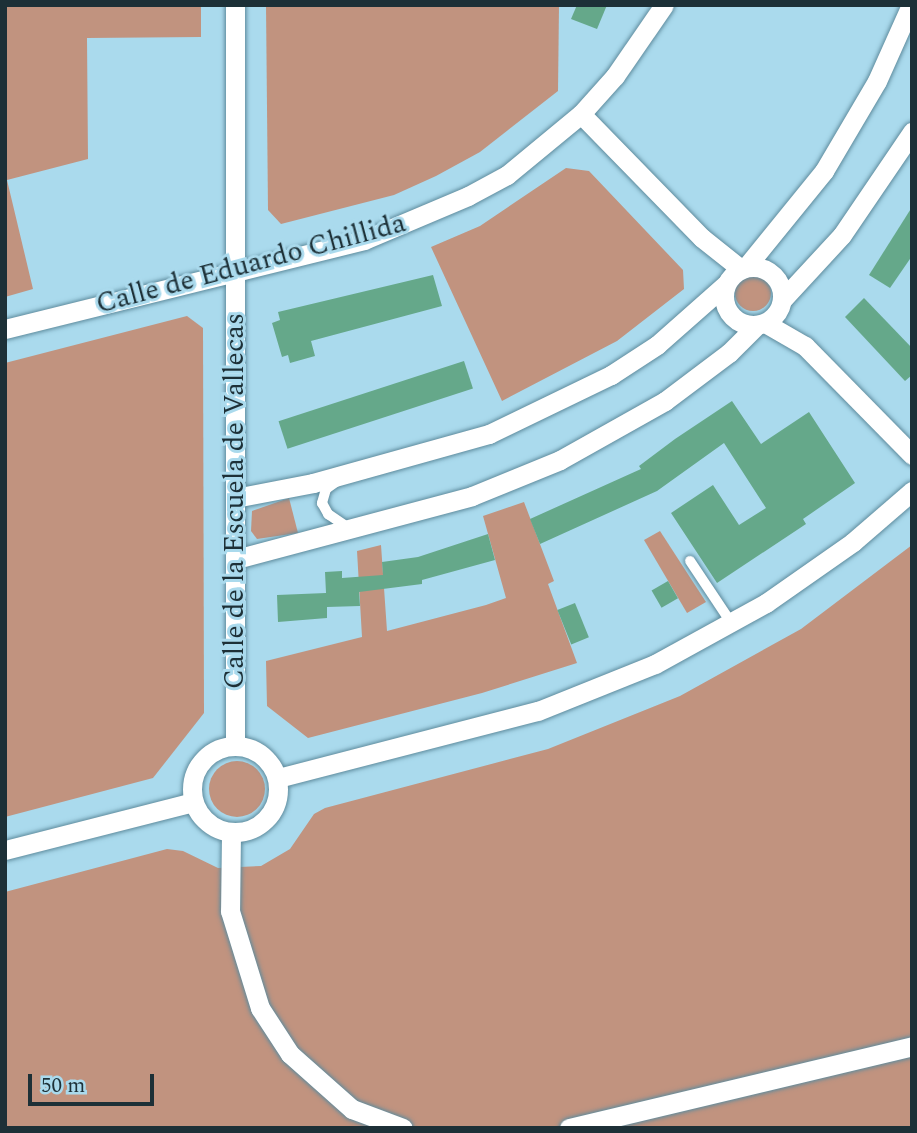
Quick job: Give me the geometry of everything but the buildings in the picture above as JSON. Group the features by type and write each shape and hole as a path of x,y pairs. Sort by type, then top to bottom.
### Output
{"street":[{"name":"Calle de la Escuela de Vallecas","path":"235,5 235,746"},
{"name":"Calle de Eduardo Chillida","path":"5,329 364,240 415,221 507,174 581,114 615,76 664,5"},
{"path":"235,498 344,475 489,434 611,375 697,312 735,275 824,171 877,81 911,5"},
{"path":"581,114 735,275"},
{"path":"236,559 472,496 598,441 689,384 761,324 842,235 912,132"},
{"path":"735,275 771,273 779,282 782,301 806,346 912,455"},
{"path":"735,275 724,301 731,315 761,324 806,346"},
{"path":"278,778 538,711 655,664 732,625 853,542 912,491"},
{"path":"235,746 262,755 278,778 276,806 258,827 231,833 207,823 193,802 194,776 200,764 222,748 235,746"},
{"path":"5,850 193,802"},
{"path":"231,833 230,911 260,1008 290,1054 352,1109 403,1128"},
{"path":"569,1128 912,1046"}],"lane":[{"path":"344,475 326,489 322,503 337,522 351,528"},
{"path":"690,561 732,625"}],"shaded area":[{"path":"5,5 201,5 201,37 87,38 88,159 7,180 33,289 5,297"},
{"path":"266,5 559,5 558,91 480,152 436,176 394,195 281,224 268,210"},
{"path":"566,168 589,171 683,270 684,289 617,341 502,401 431,247 480,226"},
{"path":"753,275 766,280 771,293 766,306 753,311 740,306 735,293 740,280"},
{"path":"187,316 203,328 204,713 153,778 5,817 5,363"},
{"path":"289,498 298,533 257,539 251,531 252,511"},
{"path":"524,502 554,581 548,584 577,663 482,693 308,738 267,706 266,661 362,637 357,551 381,545 387,631 486,605 506,598 483,516"},
{"path":"660,531 706,602 687,613 644,540"},
{"path":"912,545 912,1128 5,1128 5,892 167,849 183,851 218,868 261,866 290,849 314,814 325,808 548,749 680,696 801,629"},
{"path":"237,761 248,763 257,769 263,778 263,800 257,809 248,815 237,817 226,815 217,809 211,800 209,789 211,778 217,769 226,763"}]}
